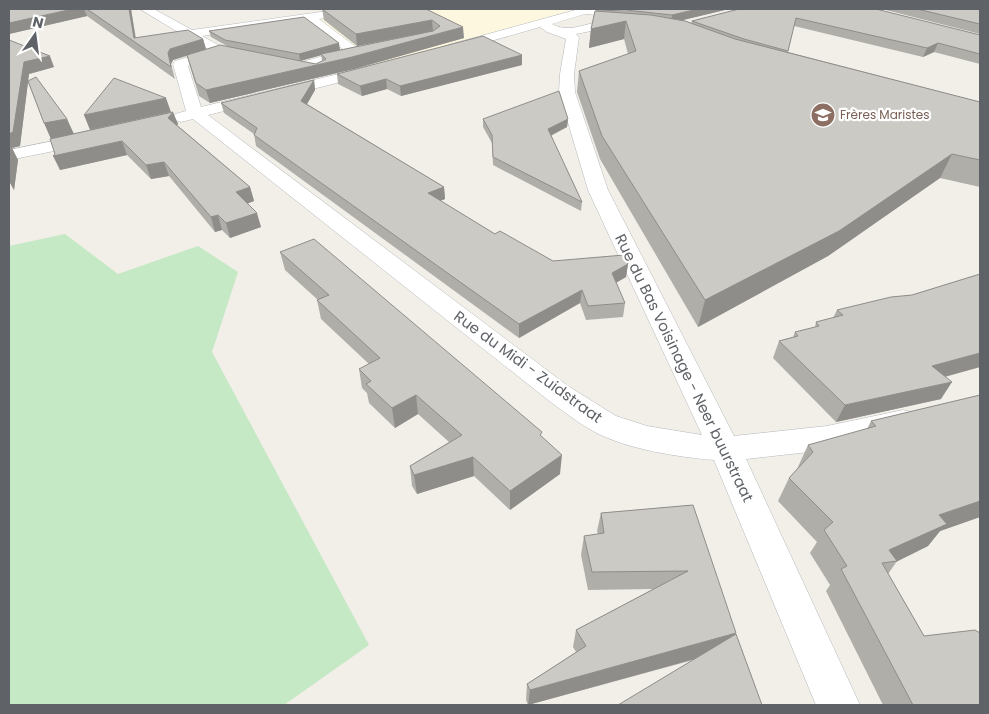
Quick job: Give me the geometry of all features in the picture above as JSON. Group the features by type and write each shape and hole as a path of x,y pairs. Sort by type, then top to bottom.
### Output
{"street":[{"path":"146,9 189,34 227,52 180,64 195,113"},
{"path":"189,34 364,9"},
{"path":"436,53 522,28 551,22 586,10 611,12 630,24 597,24"},
{"path":"496,22 551,22 575,31 615,19 611,12"},
{"path":"309,17 354,52"},
{"name":"Rue du Bas Voisinage - Neer buurstraat","path":"551,22 573,37 567,74 567,92 598,190 725,449 838,705"},
{"path":"463,32 487,39"},
{"path":"300,67 372,48"},
{"path":"283,64 336,74 358,74"},
{"path":"168,120 381,68"},
{"name":"Rue du Midi - Zuidstraat","path":"195,113 558,393 605,424 646,438 725,449 827,438 926,415"},
{"path":"9,155 107,135"}],"shaded area":[{"path":"344,9 577,9 369,68 336,42 309,14"}],"green space":[{"path":"65,234 118,274 198,246 238,272 212,352 369,645 284,705 9,705 9,246"}],"building":[{"path":"9,9 73,9 9,23"},
{"path":"87,9 129,9 134,38 188,30 203,39 170,49 168,53 171,67"},
{"path":"322,9 426,9 463,27 352,57 206,90 196,83 187,55 220,45 316,64 326,59 321,54 433,31 440,26 432,20 356,34"},
{"path":"597,9 698,9 672,15 626,10 596,11"},
{"path":"739,9 876,9 980,35 980,54 938,43 927,48 796,18 788,51 744,39 692,21"},
{"path":"917,9 980,9 980,24"},
{"path":"595,11 651,15 685,21 735,39 980,102 980,160 952,154 839,231 705,300 602,136 579,71 636,51 626,21 591,29"},
{"path":"304,17 339,43 299,54 225,40 209,31"},
{"path":"483,36 522,55 400,86 386,79 360,86 337,74"},
{"path":"9,40 50,56 24,62 13,132 9,134"},
{"path":"36,77 67,119 44,123 28,81"},
{"path":"114,78 166,98 84,115"},
{"path":"314,80 301,101 444,187 428,193 495,234 500,231 553,261 624,255 628,264 612,273 625,303 588,306 582,290 519,324 254,135 257,128 221,103"},
{"path":"559,91 568,119 548,129 582,202 493,157 492,135 483,119"},
{"path":"173,112 168,118 250,187 236,192 257,213 226,223 218,215 211,217 164,162 146,165 122,141 53,156 55,154 50,139"},
{"path":"314,239 542,432 540,435 562,455 510,491 473,457 414,475 410,466 462,435 416,395 392,408 366,384 371,381 359,369 380,358 317,300 329,295 280,252"},
{"path":"980,274 980,353 932,366 952,382 845,405 779,341 798,336 795,332 819,326 816,322 843,315 837,310 891,297 912,295"},
{"path":"980,395 980,501 939,515 947,524 889,550 897,561 882,563 924,636 975,630 980,633 980,705 913,705 841,569 847,566 824,530 833,522 789,478 813,452 808,445 876,426 871,421"},
{"path":"693,505 736,633 530,690 527,684 586,646 576,630 688,571 592,572 584,536 604,533 601,513"},
{"path":"736,634 762,705 618,705"}],"place":[{"name":"Frères Maristes","path":"823,115"}]}
